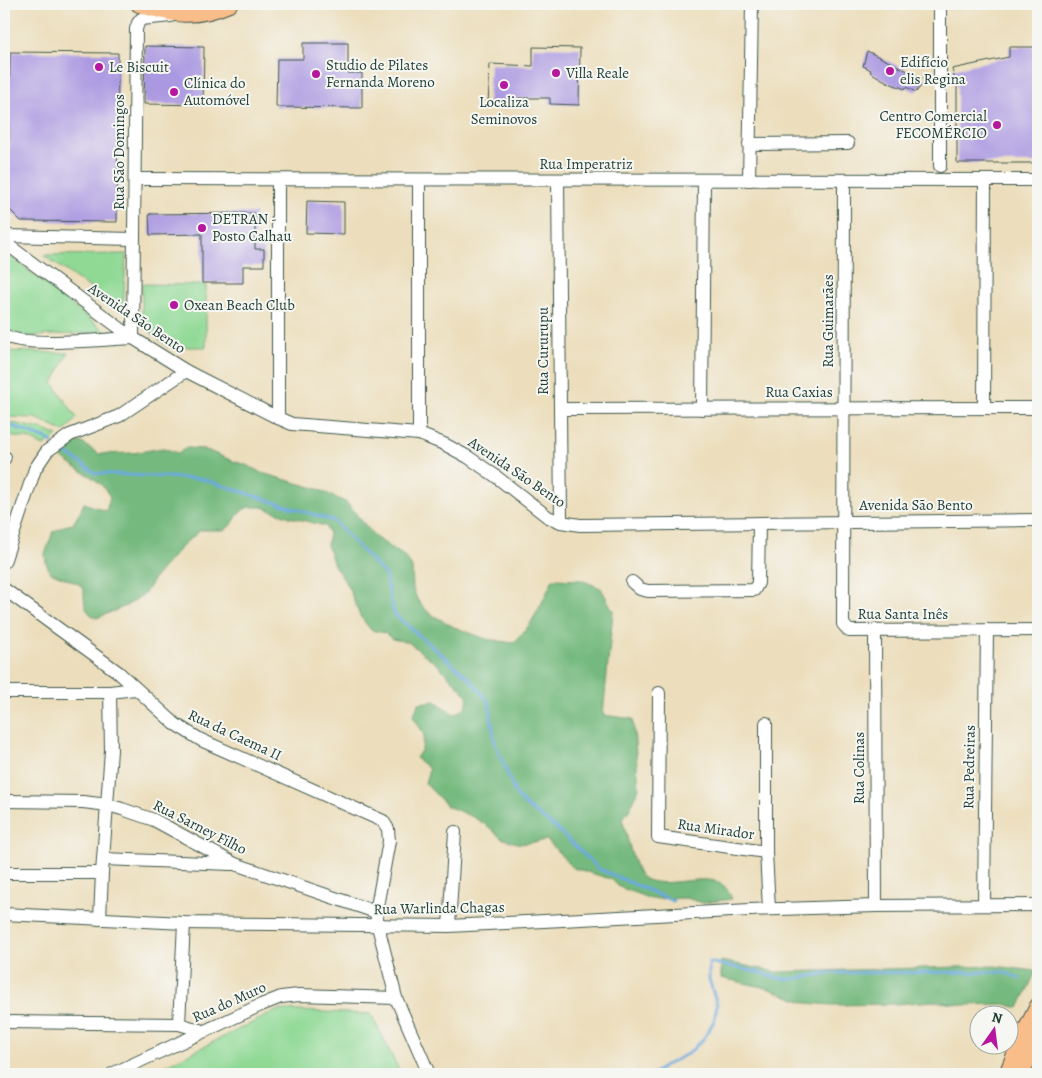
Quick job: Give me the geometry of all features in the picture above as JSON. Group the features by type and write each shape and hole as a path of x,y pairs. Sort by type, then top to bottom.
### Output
{"main road":[{"path":"139,4 171,12 193,14 210,12 229,4"},
{"path":"1021,1074 1033,1042 1038,1006"},
{"path":"1007,1074 1033,1042"}],"street":[{"path":"749,180 752,4"},
{"path":"940,4 940,166"},
{"name":"Rua São Domingos","path":"134,338 137,26 139,21 145,18 193,14"},
{"path":"749,144 848,143"},
{"name":"Rua Imperatriz","path":"135,179 1038,180"},
{"path":"278,180 278,418"},
{"path":"419,180 419,434"},
{"name":"Rua Cururupu","path":"558,180 561,522"},
{"path":"702,409 704,180"},
{"name":"Rua Guimarães","path":"844,180 844,521"},
{"path":"984,408 985,180"},
{"path":"4,236 134,239"},
{"name":"Avenida São Bento","path":"4,242 134,338 186,371 278,418 292,424 419,434 444,444 468,457 494,474 548,517 561,522 580,525 1038,520"},
{"path":"4,335 9,338 30,342 134,338"},
{"path":"4,562 35,470 47,451 70,436 119,416 186,371"},
{"name":"Rua Caxias","path":"560,409 1038,408"},
{"name":"Rua Santa Inês","path":"844,521 844,624 849,631 1038,630"},
{"path":"632,582 640,589 648,591 754,590 758,583 759,523"},
{"name":"Rua da Caema II","path":"4,588 118,672 175,724 201,740 383,821 388,829 389,841 376,912 378,926 396,998 428,1074"},
{"name":"Rua Colinas","path":"875,630 876,906"},
{"name":"Rua Pedreiras","path":"984,905 987,630"},
{"path":"4,692 110,692 135,689"},
{"path":"100,919 111,750 110,692"},
{"name":"Rua Mirador","path":"659,693 658,836 766,852 769,909"},
{"path":"766,723 766,852"},
{"name":"Rua Sarney Filho","path":"4,801 83,802 108,805 154,820 235,864 376,912"},
{"path":"449,926 455,832"},
{"path":"103,859 235,864"},
{"path":"4,873 102,872"},
{"name":"Rua Warlinda Chagas","path":"4,914 184,923 449,926 769,909 1038,905"},
{"path":"179,1024 184,923"},
{"name":"Rua do Muro","path":"112,1074 281,997 326,995 396,998"},
{"path":"4,1022 179,1024 203,1031"}],"green space":[{"path":"4,251 106,332 18,337 4,329"},
{"path":"126,254 123,311 43,255"},
{"name":"Oxean Beach Club","path":"142,284 206,285 206,347 168,347 142,325"},
{"path":"4,349 7,351 68,353 53,383 77,418 64,432 36,418 4,417"},
{"path":"4,421 45,430 58,436 44,446 27,438 4,436"},
{"path":"79,441 99,454 133,453 163,448 178,453 187,448 204,449 262,473 318,489 347,503 375,537 404,556 412,567 413,589 418,601 429,613 454,627 486,639 513,643 532,621 553,579 581,580 601,588 613,611 603,715 633,719 639,788 630,809 622,819 636,867 642,877 650,881 707,880 717,882 725,887 732,899 703,903 686,898 651,899 619,887 611,879 573,868 547,840 520,844 501,838 489,827 473,817 447,806 425,783 429,769 416,758 422,749 424,735 413,716 419,703 435,701 454,714 465,707 467,695 438,665 408,642 392,639 385,633 371,630 360,616 348,586 334,565 327,545 329,533 325,526 262,507 249,507 244,509 225,530 201,530 185,543 155,577 145,593 128,605 97,618 93,616 87,610 84,590 79,584 50,572 45,554 53,532 73,524 84,503 106,511 110,497 105,489 93,478 72,466 59,455"},
{"path":"721,961 776,972 994,966 1036,971 1020,1006 1004,1004 964,1005 933,1001 896,1004 832,1005 806,1003 767,988 721,978"},
{"path":"278,1010 371,1014 401,1074 148,1074"}],"building":[{"path":"303,43 348,43 348,73 362,73 362,108 276,107 277,59 303,59"},
{"path":"145,46 204,47 203,105 144,104"},
{"name":"Villa Reale","path":"533,47 580,48 579,105 550,104 550,98 519,98 518,106 488,105 490,64 533,66"},
{"name":"Centro Comercial FECOMÉRCIO","path":"1009,47 1037,47 1038,163 957,163 957,87 952,69 1009,57"},
{"name":"Edifício elis Regina","path":"867,51 926,80 916,92 906,87 905,89 889,83 863,66"},
{"path":"10,52 118,53 117,222 21,221 8,208"},
{"path":"307,201 344,202 344,234 306,233"},
{"path":"255,213 255,249 264,249 264,266 243,266 243,283 202,283 202,234 150,235 149,214"}],"waterway":[{"path":"4,428 12,426 47,439 52,443"},
{"path":"59,448 95,473 202,479 334,521 385,575 394,614 469,678 489,702 495,743 516,795 525,805 557,829 599,869 673,901"},
{"path":"653,1074 689,1053 704,1038 714,1021 717,1005 709,979 709,962 777,978 793,979 829,973 1004,972 1020,979"}],"place":[{"name":"Le Biscuit","path":"99,67"},
{"name":"Edifício elis Regina","path":"890,71"},
{"name":"Villa Reale","path":"556,73"},
{"name":"Studio de Pilates Fernanda Moreno","path":"316,74"},
{"name":"Localiza Seminovos","path":"504,85"},
{"name":"Clínica do Automóvel","path":"174,92"},
{"name":"Centro Comercial FECOMÉRCIO","path":"997,125"},
{"name":"DETRAN - Posto Calhau","path":"202,228"},
{"name":"Oxean Beach Club","path":"174,305"}]}
